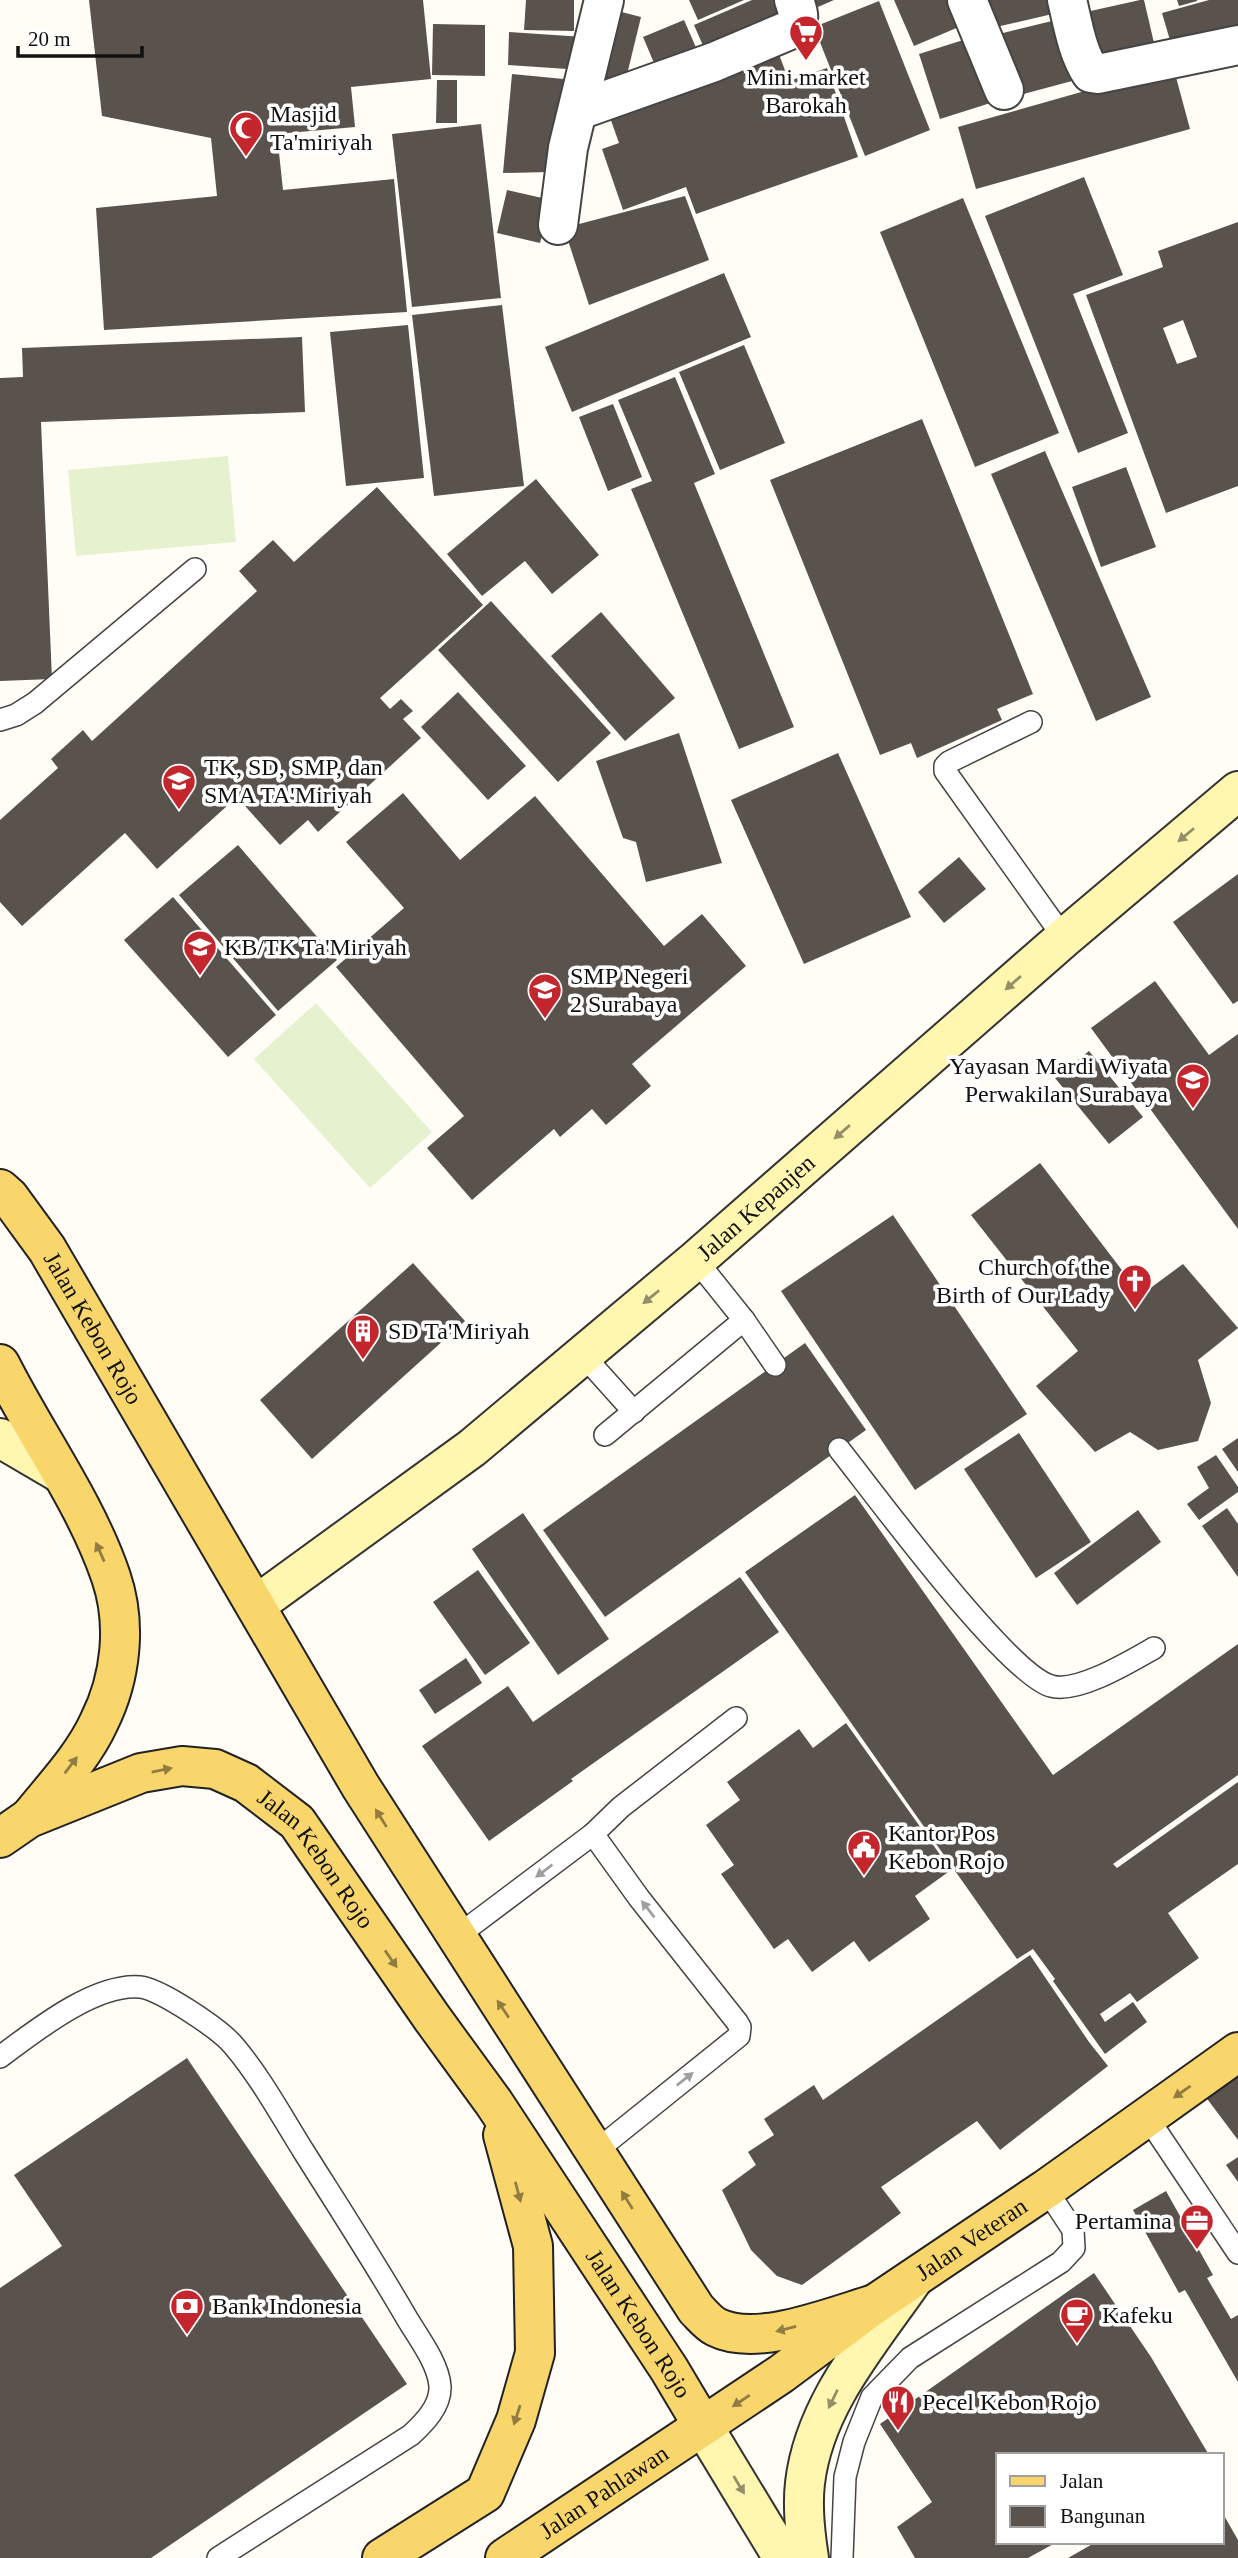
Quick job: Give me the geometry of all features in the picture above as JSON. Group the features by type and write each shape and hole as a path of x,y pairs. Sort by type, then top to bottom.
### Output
{"main road":[{"name":"Jalan Kebon Rojo","path":"0,1189 9,1197 47,1250 361,1787 696,2309 713,2326 730,2333 778,2331 875,2304"},
{"name":"Jalan Kebon Rojo","path":"0,1364 88,1525 112,1578 120,1625 118,1671 99,1723 76,1759 15,1828"},
{"name":"Jalan Kebon Rojo","path":"15,1828 141,1773 182,1766 215,1769 246,1783 297,1822 494,2103 704,2426"},
{"name":"Jalan Veteran","path":"704,2426 1238,2052"},
{"path":"382,2558 485,2493 516,2420 535,2353 533,2246 494,2103"},
{"name":"Jalan Pahlawan","path":"505,2558 704,2426"}],"street":[{"path":"558,225 568,148 604,0"},
{"path":"579,110 714,62 792,29 798,22 799,15 794,0"},
{"path":"967,0 1004,90"},
{"path":"1067,0 1086,66 1091,72 1098,74 1238,45"},
{"name":"Jalan Kepanjen","path":"256,1605 472,1448 696,1260 1064,938 1238,791"},
{"path":"0,1438 60,1473"},
{"path":"809,2558 804,2524 805,2484 821,2424 836,2390 912,2281"},
{"name":"Jalan Kebon Rojo","path":"704,2426 783,2558"}],"lane":[{"path":"0,720 16,715 35,703 195,569"},
{"path":"1031,722 949,762 945,771 1064,938"},
{"path":"696,1260 775,1364"},
{"path":"605,1435 744,1320"},
{"path":"582,1354 634,1412"},
{"path":"839,1449 961,1602 1029,1673 1051,1687 1082,1684 1115,1670 1154,1648"},
{"path":"456,1937 593,1834 621,1807 736,1718"},
{"path":"593,1834 639,1898 737,2022 740,2031 739,2036 596,2151"},
{"path":"0,2057 41,2027 100,1993 117,1988 142,1987 206,2022 233,2044 270,2098 380,2273 432,2363 440,2387 437,2401 428,2418 411,2435 218,2558"},
{"path":"1147,2117 1238,2253"},
{"path":"842,2558 845,2477 854,2442 872,2397 910,2358 1061,2262 1074,2248 1073,2230 1046,2189"}],"green space":[{"path":"228,456 236,542 76,556 68,470"},
{"path":"316,1003 432,1132 370,1188 254,1059"}],"building":[{"name":"Masjid Ta'miriyah","path":"89,0 423,0 431,79 351,87 355,127 277,134 283,190 394,179 407,312 104,330 96,208 217,196 211,138 102,116"},
{"path":"526,0 574,0 574,31 524,30"},
{"path":"689,0 744,0 698,20"},
{"path":"752,0 775,0 785,24 708,57 694,25"},
{"path":"815,0 834,0 818,7"},
{"path":"894,0 964,0 973,21 914,46"},
{"path":"976,0 1058,0 1061,12 983,30"},
{"path":"1144,0 1154,43 1096,56 1086,12"},
{"path":"1177,0 1197,0 1197,1 1179,6"},
{"path":"1209,0 1238,0 1238,36 1174,54 1162,13"},
{"path":"879,1 930,130 865,156 814,27"},
{"path":"610,9 641,17 624,87 592,78"},
{"path":"684,20 698,52 657,70 643,37"},
{"path":"1056,20 1072,81 1008,98 991,36"},
{"path":"433,24 485,25 485,76 432,75"},
{"path":"509,32 584,37 582,70 508,65"},
{"path":"979,35 1000,100 940,119 919,54"},
{"path":"777,49 789,81 827,68 858,157 696,214 686,187 623,210 602,149 619,143 607,109"},
{"path":"1173,66 1190,129 976,189 958,127"},
{"path":"512,74 574,80 549,172 503,173"},
{"path":"437,80 457,80 457,123 436,123"},
{"path":"481,124 501,298 412,307 392,134"},
{"path":"1084,177 1123,275 1073,294 1128,433 1078,453 985,216"},
{"path":"507,190 551,200 540,243 497,233"},
{"path":"685,196 709,260 589,305 564,228"},
{"path":"963,198 1059,433 975,467 880,232"},
{"path":"1238,222 1238,486 1166,513 1086,295 1163,267 1158,251","holes":["1183,320 1197,357 1177,364 1163,328"]},
{"path":"724,273 751,337 572,412 545,347"},
{"path":"502,305 524,486 434,496 412,315"},
{"path":"408,325 424,478 346,486 330,332"},
{"path":"302,337 305,412 41,422 52,679 0,681 0,378 23,377 22,348"},
{"path":"744,345 785,443 720,470 679,372"},
{"path":"675,377 715,474 694,483 794,727 739,749 631,489 652,481 618,400"},
{"path":"613,404 642,477 608,491 579,417"},
{"path":"922,419 1033,694 997,709 1002,720 917,758 911,743 880,755 770,480"},
{"path":"1045,451 1151,697 1096,721 991,474"},
{"path":"1126,467 1156,547 1101,567 1072,487"},
{"path":"536,479 599,555 552,594 525,561 482,596 447,554"},
{"path":"377,487 483,605 380,698 390,709 401,699 413,711 403,719 421,738 318,832 308,820 280,845 237,797 157,869 125,833 22,926 0,902 0,820 58,768 51,759 83,730 92,741 257,591 239,571 273,540 294,562"},
{"path":"491,601 611,733 558,782 438,650"},
{"path":"601,612 675,698 625,741 551,656"},
{"path":"458,692 526,766 488,800 421,727"},
{"path":"679,733 722,863 646,882 636,842 623,838 596,761"},
{"path":"838,753 911,917 804,964 731,800"},
{"path":"403,793 460,860 535,796 664,946 702,914 746,966 632,1064 651,1086 606,1125 592,1109 560,1137 554,1129 472,1200 427,1148 464,1116 336,967 404,908 346,842"},
{"path":"238,845 337,960 278,1011 179,895"},
{"path":"959,857 986,889 944,923 918,892"},
{"path":"1238,874 1238,1001 1233,1004 1173,922"},
{"name":"KB/TK Ta'Miriyah","path":"173,897 276,1015 228,1057 124,940"},
{"path":"1155,981 1209,1055 1238,1034 1238,1229 1091,1028"},
{"path":"1089,1051 1143,1117 1109,1144 1055,1078"},
{"name":"Church of the Birth of Our Lady","path":"1040,1163 1141,1295 1183,1264 1238,1328 1198,1360 1211,1403 1198,1441 1158,1450 1130,1432 1095,1452 1036,1386 1078,1351 971,1215"},
{"path":"893,1215 1027,1414 915,1490 781,1291"},
{"name":"SD Ta'Miriyah","path":"413,1263 465,1321 312,1459 260,1400"},
{"path":"805,1343 866,1430 605,1617 543,1530"},
{"path":"1019,1433 1091,1542 1036,1578 964,1469"},
{"path":"1238,1438 1238,1472 1222,1449"},
{"path":"1216,1455 1238,1487 1238,1492 1199,1520 1187,1504 1209,1488 1197,1467"},
{"path":"855,1495 1053,1775 1238,1644 1238,1775 1113,1864 1117,1868 1238,1782 1238,1864 1168,1913 1199,1958 1137,2002 1130,1993 1100,2014 1105,2022 1133,2002 1147,2022 1105,2054 1033,1949 1017,1959 745,1572"},
{"path":"1227,1508 1238,1524 1238,1577 1202,1526"},
{"path":"1138,1510 1161,1542 1077,1605 1054,1573"},
{"path":"523,1513 609,1639 558,1675 472,1549"},
{"path":"478,1570 530,1643 485,1675 433,1602"},
{"path":"740,1577 779,1632 571,1779 573,1781 489,1841 422,1746 508,1686 533,1722"},
{"path":"466,1658 482,1683 435,1714 419,1690"},
{"path":"846,1723 951,1870 915,1896 930,1919 869,1962 854,1941 812,1972 788,1939 774,1949 721,1874 734,1865 706,1825 740,1800 727,1782 799,1729 813,1748"},
{"path":"1030,1955 1108,2066 1000,2150 977,2121 881,2187 901,2213 802,2285 777,2276 751,2250 722,2190 756,2165 748,2152 774,2135 764,2119 814,2085 823,2100"},
{"name":"Bank Indonesia","path":"187,2058 407,2384 151,2558 0,2558 0,2288 62,2246 14,2175"},
{"path":"1238,2072 1238,2140 1205,2096"},
{"path":"1238,2157 1238,2182 1226,2165"},
{"path":"1166,2191 1213,2275 1207,2278 1231,2319 1238,2315 1238,2382 1185,2290 1179,2293 1133,2210"},
{"path":"1094,2273 1151,2357 1208,2453 996,2453 996,2544 1053,2544 1028,2558 915,2558 897,2527 932,2502 880,2424"},
{"path":"1224,2516 1238,2540 1238,2558 1068,2558 1092,2544 1224,2544"}],"place":[{"name":"Mini market Barokah","path":"806,62"},
{"name":"Masjid Ta'miriyah","path":"246,158"},
{"name":"TK, SD, SMP, dan SMA TA'Miriyah","path":"179,811"},
{"name":"KB/TK Ta'Miriyah","path":"200,977"},
{"name":"SMP Negeri 2 Surabaya","path":"545,1020"},
{"name":"Yayasan Mardi Wiyata Perwakilan Surabaya","path":"1193,1110"},
{"name":"Church of the Birth of Our Lady","path":"1135,1311"},
{"name":"SD Ta'Miriyah","path":"363,1361"},
{"name":"Kantor Pos Kebon Rojo","path":"864,1877"},
{"name":"Pertamina","path":"1197,2251"},
{"name":"Bank Indonesia","path":"187,2336"},
{"name":"Kafeku","path":"1077,2345"},
{"name":"Pecel Kebon Rojo","path":"898,2432"}]}
